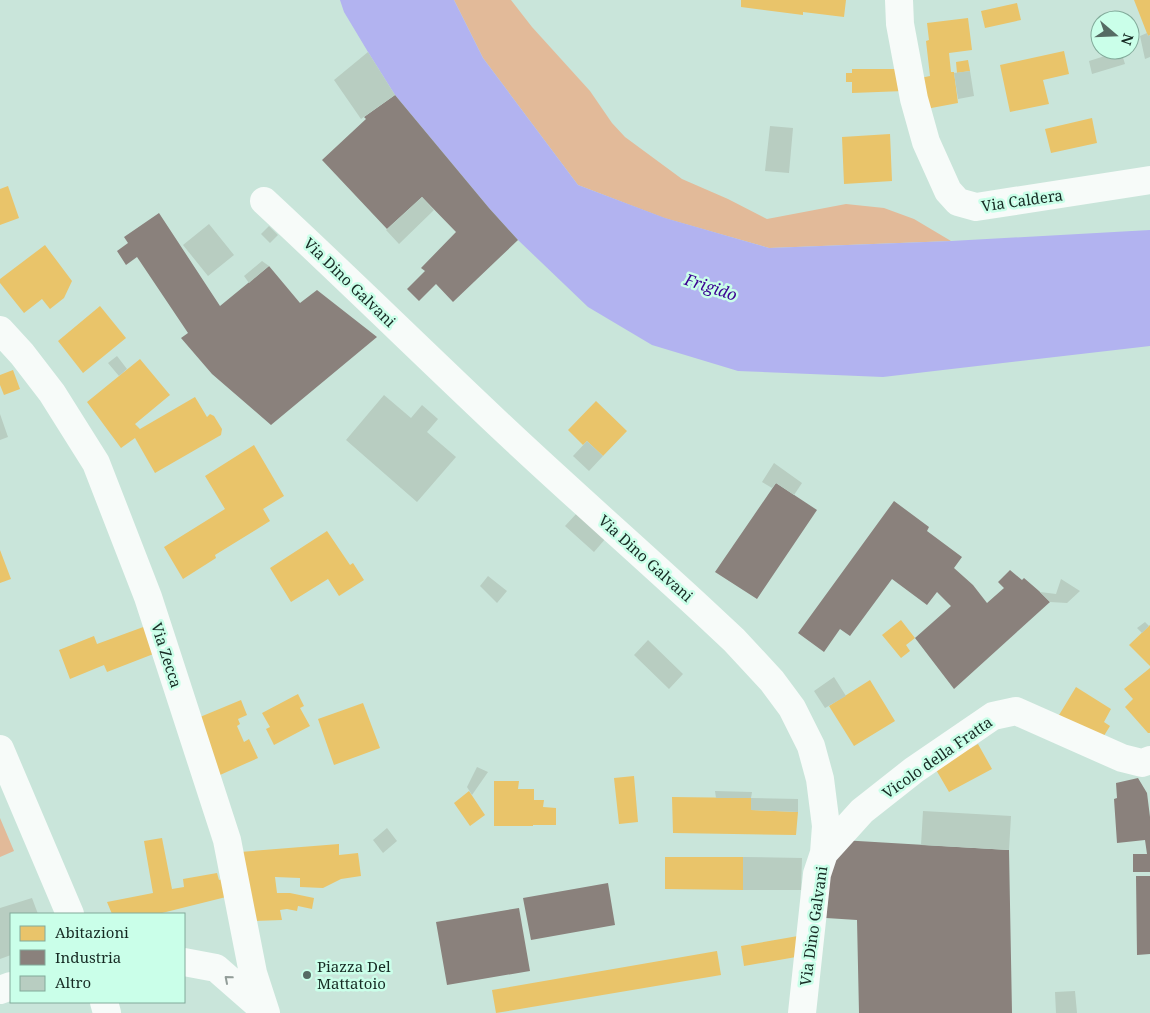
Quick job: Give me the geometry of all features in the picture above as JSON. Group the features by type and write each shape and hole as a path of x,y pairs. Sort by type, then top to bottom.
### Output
{"street":[{"name":"Via Caldera","path":"899,0 900,24 913,90 926,142 948,192 958,202 976,207 1150,180"},
{"name":"Via Dino Galvani","path":"264,201 501,426 734,640 772,681 792,708 811,746 820,779 826,826 824,853 817,874 802,1013"},
{"name":"Via Zecca","path":"0,330 22,354 52,393 96,463 148,598 227,840 251,963 266,1012"},
{"name":"Vicolo della Fratta","path":"824,853 862,811 914,770 993,716 1016,711 1122,758 1142,763 1150,760"},
{"path":"0,749 70,913"},
{"path":"185,962 216,968 266,1012"}],"shaded area":[{"path":"454,0 511,0 532,27 590,91 612,123 625,137 682,179 767,219 846,204 884,208 914,219 951,241 769,248 664,218 578,185 483,58"},
{"path":"0,818 14,851 0,857"}],"water":[{"name":"Frigido","path":"340,0 454,0 483,58 578,185 665,218 769,248 951,241 1150,230 1150,346 883,377 738,371 652,345 588,307 518,240 489,208 395,95 344,12"}],"building: Abitazioni":[{"path":"741,0 846,0 844,17 803,12 803,15 741,7"},
{"path":"1134,0 1150,0 1150,35 1148,36 1140,15 1140,10 1138,10"},
{"path":"1017,3 1021,20 985,28 981,11"},
{"path":"968,18 972,50 949,53 951,72 954,72 958,103 926,109 920,78 930,76 926,41 929,40 927,23"},
{"path":"1064,51 1069,74 1043,80 1049,104 1010,112 1000,65"},
{"path":"968,60 970,71 957,73 956,62"},
{"path":"852,69 904,69 904,91 852,93 852,82 846,82 846,73 852,73"},
{"path":"1092,118 1097,143 1051,153 1045,129"},
{"path":"890,134 892,181 844,184 842,137"},
{"path":"8,186 19,218 0,225 0,189"},
{"path":"45,245 72,281 64,298 50,309 42,299 24,313 0,283 0,279"},
{"path":"100,306 126,338 83,373 58,341"},
{"path":"140,359 170,395 135,424 140,429 195,397 207,417 210,414 214,416 222,429 221,435 155,473 135,438 121,448 87,402"},
{"path":"13,370 20,389 4,395 0,385 0,375"},
{"path":"596,401 627,431 603,456 587,441 583,445 568,430"},
{"path":"254,445 284,496 263,509 270,521 215,555 216,558 183,579 164,547 225,509 205,476"},
{"path":"327,531 350,565 353,563 364,580 339,596 328,579 291,602 270,568"},
{"path":"0,550 11,579 0,583"},
{"path":"901,620 915,638 906,645 910,651 901,658 882,635"},
{"path":"1150,625 1150,666 1129,645"},
{"path":"146,626 156,653 107,672 104,665 70,679 59,650 94,636 97,644"},
{"path":"1150,668 1150,733 1148,733 1125,707 1133,699 1124,689"},
{"path":"870,680 895,721 854,746 829,706"},
{"path":"1076,687 1111,709 1104,722 1110,726 1102,739 1059,715"},
{"path":"298,694 304,706 300,708 310,726 274,745 266,729 270,727 262,713"},
{"path":"241,700 247,715 238,719 240,724 237,726 244,742 249,739 258,758 220,775 200,717"},
{"path":"363,703 380,748 334,765 318,719"},
{"path":"978,744 992,769 949,792 935,768"},
{"path":"634,776 638,822 619,824 614,778"},
{"path":"494,781 519,781 518,789 534,789 534,800 544,800 543,807 556,808 556,825 494,826"},
{"path":"469,791 485,815 470,826 454,803"},
{"path":"672,797 751,798 751,810 798,812 796,835 673,833"},
{"path":"162,838 172,889 184,887 183,879 217,873 219,880 226,878 226,897 162,913 112,913 107,902 153,893 144,841"},
{"path":"339,844 339,855 358,853 361,876 341,879 323,888 300,887 300,878 275,877 277,893 290,893 314,898 312,909 298,906 297,911 280,910 282,920 253,921 240,852"},
{"path":"665,857 743,857 743,890 665,889"},
{"path":"798,936 796,957 744,966 741,946"},
{"path":"717,951 721,975 496,1013 492,990"}],"building: Industria":[{"path":"395,95 518,240 453,302 436,284 419,301 407,289 425,271 421,268 456,232 422,197 387,229 322,160 366,119 364,117"},
{"path":"159,213 220,306 269,266 300,303 317,290 377,337 271,425 212,374 181,338 188,333 137,257 126,265 117,251 128,243 124,237"},
{"path":"776,483 817,510 757,599 715,572"},
{"path":"894,501 929,527 927,531 962,557 954,568 973,585 987,603 1004,588 998,582 1010,570 1022,580 1024,578 1050,602 954,689 915,638 951,606 937,592 927,605 892,579 850,636 840,629 824,652 798,633"},
{"path":"1138,778 1147,793 1150,817 1150,872 1133,872 1133,854 1147,854 1145,840 1117,843 1114,799 1117,798 1116,783"},
{"path":"841,840 1009,850 1012,1013 859,1013 857,920 826,918 831,864"},
{"path":"1136,876 1150,876 1150,954 1137,955"},
{"path":"608,883 615,925 531,940 523,898"},
{"path":"519,908 530,971 447,985 436,922"}],"building: Altro":[{"path":"1147,33 1148,36 1150,35 1150,57 1145,59 1140,36"},
{"path":"368,52 395,95 361,119 334,80"},
{"path":"1124,60 1125,64 1092,74 1089,61"},
{"path":"970,71 974,96 958,99 954,73"},
{"path":"770,126 793,128 789,173 765,171"},
{"path":"422,197 434,210 399,244 386,230"},
{"path":"209,224 234,255 208,276 183,245"},
{"path":"269,226 278,235 270,243 261,234"},
{"path":"262,261 269,266 249,283 244,276"},
{"path":"117,356 127,369 119,376 108,363"},
{"path":"384,395 411,418 422,405 438,419 427,432 456,457 417,502 346,440"},
{"path":"0,414 8,437 0,440"},
{"path":"587,441 603,456 589,471 573,456"},
{"path":"774,463 802,483 794,495 776,483 772,488 762,482"},
{"path":"577,513 606,538 594,552 565,526"},
{"path":"488,576 507,591 497,603 480,586"},
{"path":"1061,579 1080,591 1067,603 1050,602 1040,592 1056,594"},
{"path":"1145,622 1149,626 1142,633 1137,628"},
{"path":"648,640 683,674 669,689 634,655"},
{"path":"834,677 846,696 825,708 814,691"},
{"path":"477,767 488,772 472,795 467,787"},
{"path":"715,791 752,792 751,798 716,798"},
{"path":"751,798 798,799 798,812 751,810"},
{"path":"923,811 1011,816 1009,850 921,845"},
{"path":"387,828 397,841 383,853 373,840"},
{"path":"743,857 802,858 801,890 743,890"},
{"path":"32,898 38,913 10,913 10,955 0,959 0,908"},
{"path":"1075,991 1077,1013 1056,1013 1055,992"}],"place":[{"name":"Piazza Del Mattatoio","path":"307,975"}]}
